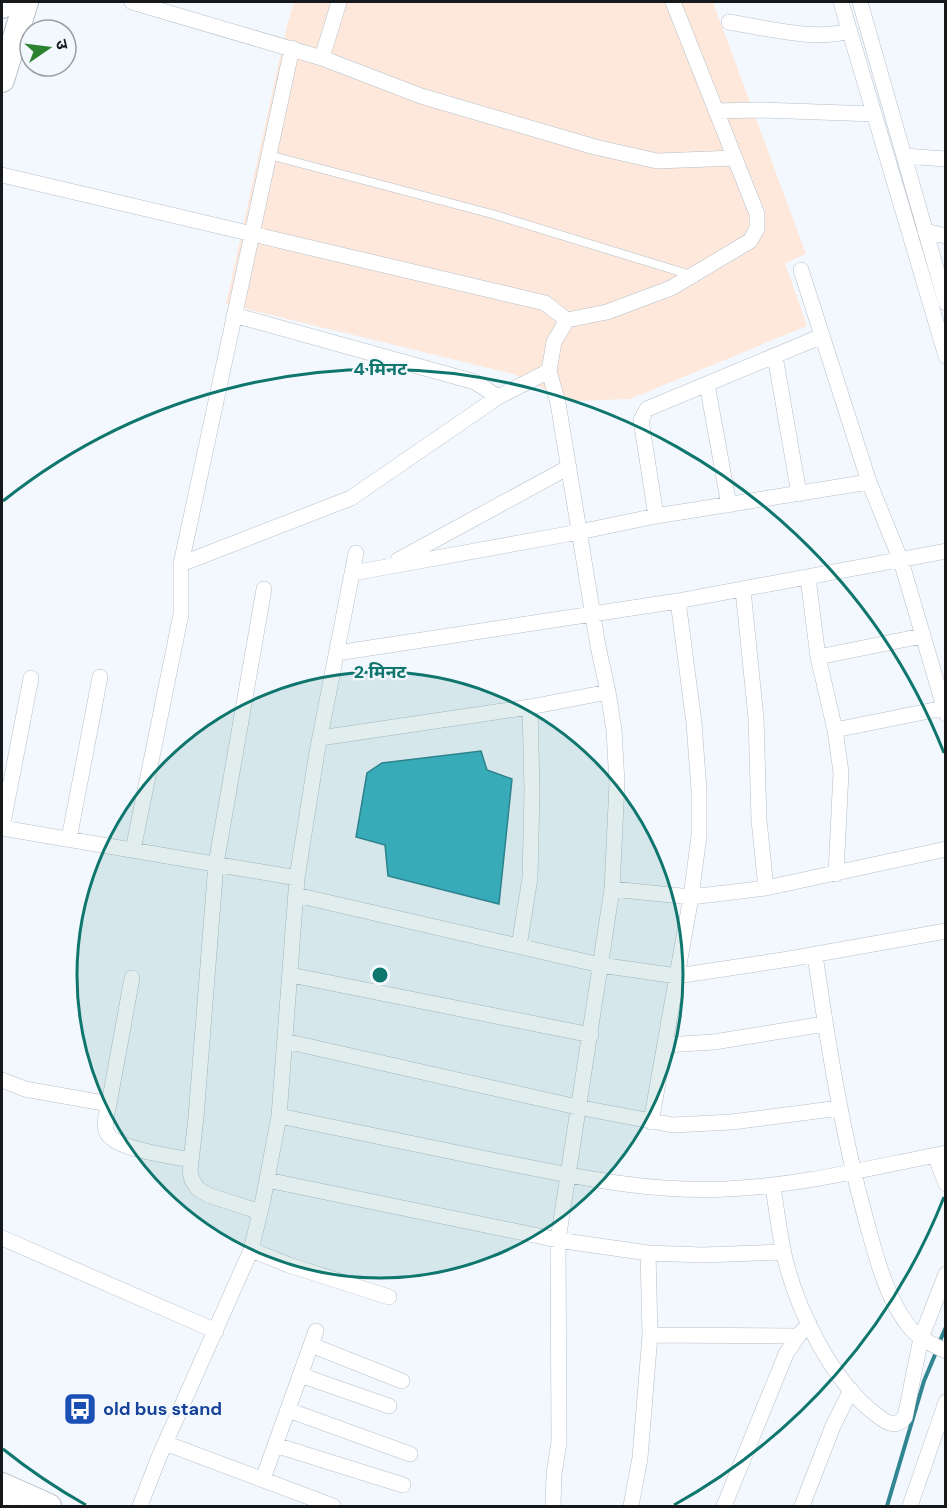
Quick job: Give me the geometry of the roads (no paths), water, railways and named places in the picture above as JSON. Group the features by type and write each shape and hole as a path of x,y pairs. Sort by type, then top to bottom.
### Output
{"main road":[{"path":"2,6 3,2"},
{"path":"2,80 26,2"},
{"path":"2,1485 49,1506"}],"street":[{"path":"132,2 292,48 421,96 595,147 657,161 735,158"},
{"path":"322,58 339,2"},
{"path":"553,1506 554,1474 559,1442 558,1240 612,889 616,783 614,730 608,692 592,613 558,403 549,371 554,342 567,321 607,312 671,288 750,241 757,229 757,214 673,2"},
{"path":"841,2 945,356"},
{"path":"860,2 945,303"},
{"path":"729,22 807,34 840,34 850,31"},
{"path":"133,850 180,614 181,564 292,48"},
{"path":"716,111 759,110 874,114"},
{"path":"904,156 945,159"},
{"path":"2,175 545,303 567,321"},
{"path":"925,231 945,236"},
{"path":"801,270 869,483 901,561 945,711 835,730"},
{"path":"234,315 475,382 498,398"},
{"path":"656,516 641,420 647,409 822,336"},
{"path":"775,356 799,494"},
{"path":"181,564 351,498 498,398 549,371"},
{"path":"707,384 729,505"},
{"path":"384,567 569,467"},
{"path":"353,573 656,516 869,483"},
{"path":"337,653 592,613 678,602 945,551"},
{"path":"140,1506 165,1443 251,1250 260,1212 279,1116 297,878 320,738 356,553"},
{"path":"808,578 818,657 835,730 841,772 836,873"},
{"path":"260,1212 208,1195 198,1189 192,1180 190,1171 216,864 264,589"},
{"path":"743,590 756,718 759,820 766,888"},
{"path":"651,1122 691,897 699,836 699,790 694,723 678,602"},
{"path":"818,657 922,636"},
{"path":"69,839 100,676"},
{"path":"31,678 2,828 297,878"},
{"path":"320,738 530,707 608,692"},
{"path":"519,946 530,878 532,790 530,707"},
{"path":"612,889 691,897 766,888 945,849"},
{"path":"296,895 600,965 677,976 815,955 945,931"},
{"path":"815,955 852,1171 878,1265 902,1316 924,1340 945,1351"},
{"path":"291,975 591,1035"},
{"path":"132,978 109,1104 107,1133 114,1140 130,1147 191,1160"},
{"path":"665,1045 714,1042 825,1024"},
{"path":"285,1041 577,1107 673,1125 732,1122 840,1108"},
{"path":"2,1080 25,1089 109,1104"},
{"path":"279,1116 622,1185 724,1190 773,1186 940,1154 945,1184"},
{"path":"267,1180 558,1240 648,1253 702,1255 784,1252"},
{"path":"773,1186 784,1252 809,1324 827,1360 850,1390 875,1414 895,1425 901,1423 905,1417 924,1340 945,1274"},
{"path":"2,1238 216,1331"},
{"path":"251,1250 289,1265 389,1297"},
{"path":"631,1506 640,1458 650,1335 648,1253"},
{"path":"724,1506 786,1354 798,1335 809,1324"},
{"path":"650,1335 798,1335"},
{"path":"263,1479 314,1338 402,1380"},
{"path":"300,1375 388,1406"},
{"path":"802,1506 833,1426 850,1390"},
{"path":"910,1506 945,1402"},
{"path":"288,1410 410,1454"},
{"path":"165,1443 333,1506"},
{"path":"275,1445 403,1485"}],"lane":[{"path":"268,155 492,214 693,275"}],"water":[{"path":"481,751 487,770 512,779 499,904 388,876 385,845 356,837 367,773 382,763"}],"waterway":[{"path":"939,1343 946,1327"},
{"path":"887,1506 924,1381 937,1350"}],"place":[{"name":"old bus stand","path":"80,1409"}]}
